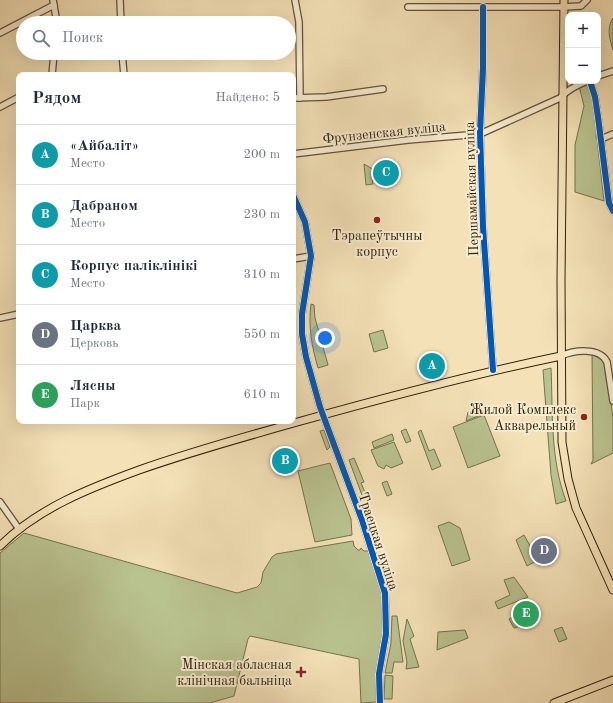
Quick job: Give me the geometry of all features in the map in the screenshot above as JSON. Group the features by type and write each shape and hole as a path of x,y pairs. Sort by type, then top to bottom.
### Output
{"main road":[{"path":"564,4 561,432 564,460 576,508 613,590"},
{"path":"296,423 493,370 561,356"},
{"path":"0,546 19,529 46,510 113,479 179,456 292,424"},
{"path":"554,703 613,680"}],"street":[{"path":"120,0 121,16"},
{"path":"295,0 299,22 300,98"},
{"path":"408,7 483,7 564,4 581,6 587,0"},
{"path":"29,16 53,2 56,16"},
{"name":"Першамайская вуліца","path":"483,7 483,68 480,134 483,227 493,370"},
{"path":"0,33 16,24"},
{"path":"52,72 53,60"},
{"path":"123,60 124,72"},
{"path":"601,75 613,71"},
{"name":"Фрунзенская вуліца","path":"296,154 408,140 480,134 560,98 563,94 580,84"},
{"path":"591,84 595,97 609,203 613,211"},
{"path":"296,98 326,97 382,89"},
{"path":"1,105 16,98"},
{"path":"601,140 613,134"},
{"name":"Траецкая вуліца","path":"296,202 305,222 311,256 302,314 302,334 306,357 320,407 362,520 385,593 386,634 379,674 380,703"},
{"path":"296,258 311,256"},
{"path":"0,318 16,315"},
{"path":"561,356 569,352 582,351 595,352 604,357 608,362 613,401"},
{"path":"0,502 19,529"}],"green space":[{"path":"613,18 613,50 609,30"},
{"path":"586,84 590,87 597,118 596,138 604,201 575,192 575,145 584,106 579,86"},
{"path":"364,164 374,170 375,173 372,177 373,184 366,185"},
{"path":"311,304 314,305 315,318 328,365 318,368 311,337"},
{"path":"383,330 388,348 374,352 369,334"},
{"path":"592,354 600,358 606,366 613,418 613,453 591,464 593,460"},
{"path":"551,368 553,435 557,468 566,501 556,504 551,475 543,370"},
{"path":"485,406 488,412 466,421 468,412"},
{"path":"484,415 500,456 468,468 453,427"},
{"path":"406,429 411,441 406,443 401,431"},
{"path":"324,430 330,447 327,450 320,431"},
{"path":"421,430 429,451 434,449 441,466 432,470 418,432"},
{"path":"392,434 394,440 374,448 372,442"},
{"path":"394,442 403,463 391,468 386,465 384,469 378,466 371,450"},
{"path":"354,458 364,482 361,483 367,497 363,498 349,460"},
{"path":"330,463 351,519 352,535 315,542 298,471"},
{"path":"387,481 392,494 387,496 382,483"},
{"path":"449,522 460,528 470,560 452,566 438,526"},
{"path":"24,533 237,593 257,587 261,583 263,572 272,557 276,554 353,541 354,546 358,550 361,548 364,551 368,551 383,593 384,634 377,681 377,702 361,703 359,659 250,636 234,696 210,703 0,703 0,553"},
{"path":"524,535 538,560 527,566 516,540"},
{"path":"514,577 528,597 498,609 495,602 510,595 504,580"},
{"path":"532,608 531,623 514,628 509,619"},
{"path":"392,616 397,616 403,662 394,662 392,673 385,673 391,643"},
{"path":"407,619 414,636 410,639 419,667 406,669 407,662 403,641"},
{"path":"562,627 567,639 559,642 554,630"},
{"path":"465,630 468,638 437,650 438,632"},
{"path":"385,675 393,676 392,699 384,699"}],"cycle path":[{"path":"483,7 483,68 480,132 483,227 493,370"},
{"path":"591,84 595,97 609,203 613,211"},
{"path":"296,202 305,222 311,256 302,314 302,334 306,357 320,407 362,520 385,593 386,634 379,674 380,703"}],"place":[{"name":"Корпус паліклінікі","path":"386,173"},
{"name":"Тэрапеўтычны корпус","path":"377,220"},
{"name":"«Айбаліт»","path":"432,366"},
{"name":"Жилой Комплекс Акварельный","path":"584,417"},
{"name":"Дабраном","path":"285,461"},
{"name":"Царква","path":"544,551"},
{"name":"Лясны","path":"526,614"},
{"name":"Мінская абласная клінічная бальніца","path":"301,672"}]}
